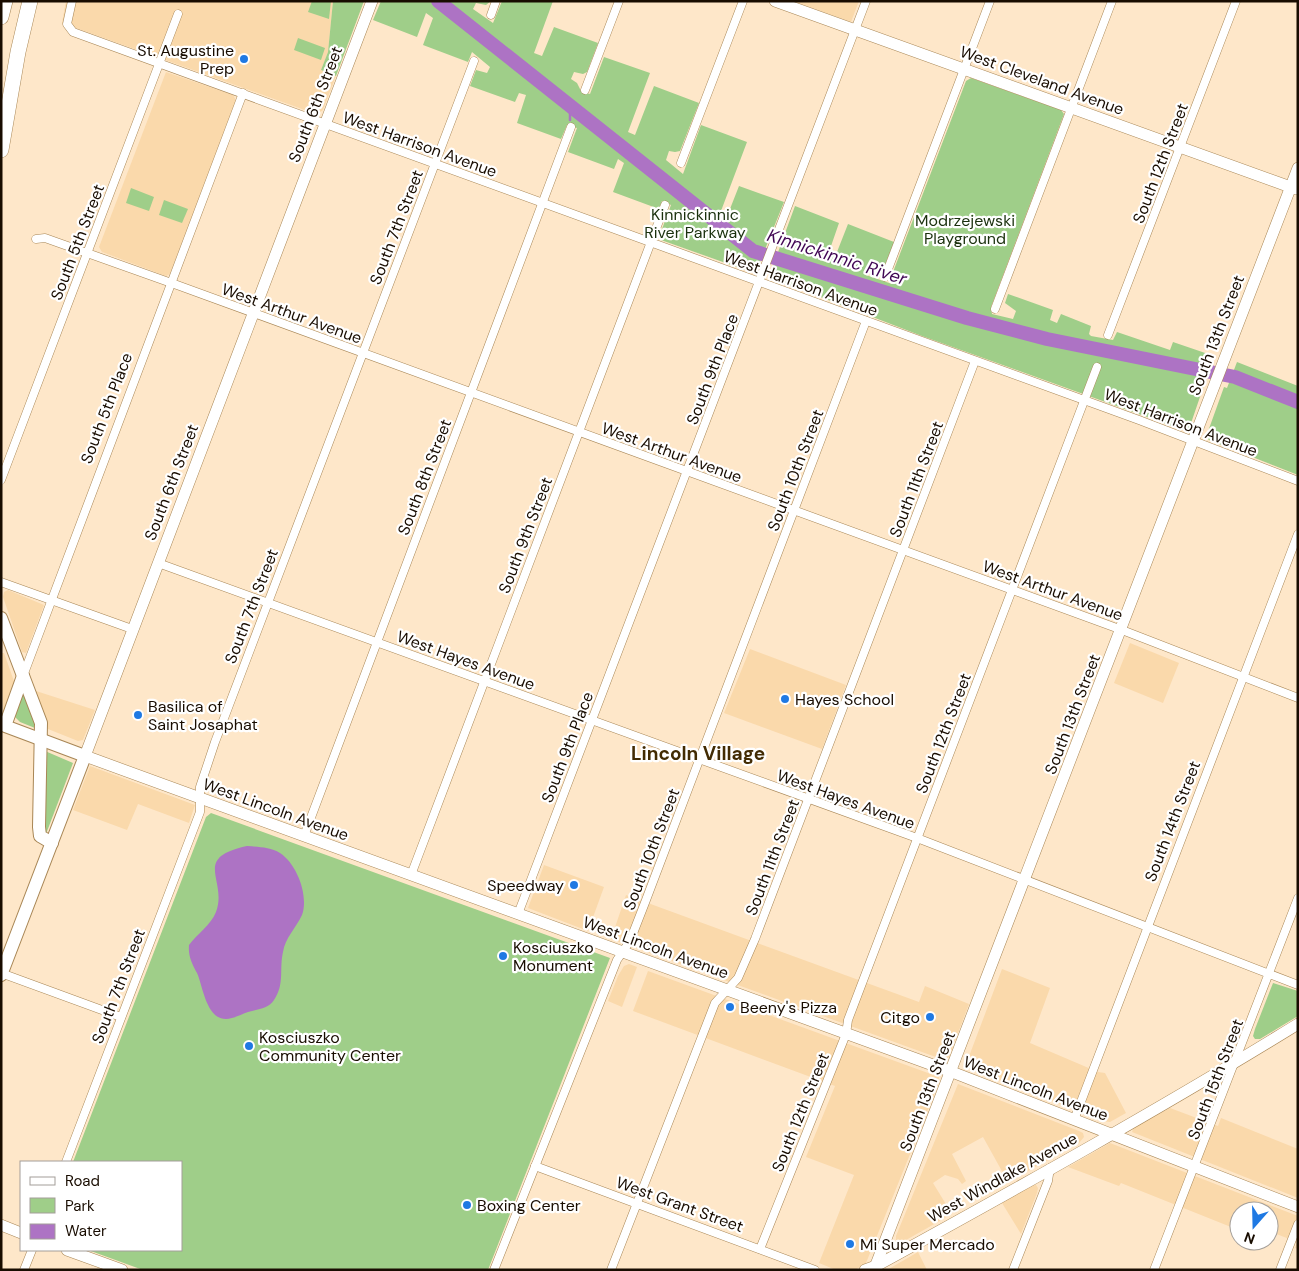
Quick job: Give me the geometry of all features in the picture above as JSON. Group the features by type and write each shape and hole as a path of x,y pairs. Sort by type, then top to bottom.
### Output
{"highway":[{"path":"1,17 5,1"},
{"path":"1,150 18,52 30,1"}],"main road":[{"path":"1,618 41,724 40,836 52,843"},
{"name":"South 5th Place","path":"2,729 23,676"},
{"name":"West Lincoln Avenue","path":"2,729 85,756"},
{"name":"South 6th Street","path":"1,974 85,756"}],"street":[{"name":"West Harrison Avenue","path":"72,1 67,24 69,29 544,203 650,244 1194,440 1298,481"},
{"name":"South 6th Street","path":"85,756 372,1"},
{"path":"491,15 496,1"},
{"path":"585,90 619,1"},
{"path":"681,163 743,1"},
{"name":"West Cleveland Avenue","path":"775,1 1294,188"},
{"name":"South 9th Place","path":"518,914 866,1"},
{"path":"885,277 990,1"},
{"path":"995,309 1073,108 1112,1"},
{"name":"South 12th Street","path":"1108,335 1236,1"},
{"name":"South 5th Street","path":"1,480 178,14"},
{"name":"South 7th Street","path":"66,1161 200,812 200,787 215,742 474,61"},
{"name":"South 5th Place","path":"23,676 243,93"},
{"name":"South 8th Street","path":"304,836 470,393 544,203 571,127"},
{"name":"South 13th Street","path":"872,1269 952,1072 1214,386 1294,188 1298,168"},
{"name":"South 9th Street","path":"411,875 665,205"},
{"name":"West Arthur Avenue","path":"36,239 45,238 172,283 362,354 1122,630 1298,698"},
{"name":"South 10th Street","path":"494,1270 622,952 630,941 866,321"},
{"name":"South 11th Street","path":"611,1270 715,1003 738,978 755,939 975,361"},
{"name":"South 12th Street","path":"760,1249 846,1034 848,1020 1097,367"},
{"name":"South 14th Street","path":"1074,1120 1146,926 1298,534"},
{"name":"West Hayes Avenue","path":"158,563 917,838 1298,985"},
{"path":"1,582 132,629"},
{"name":"West Lincoln Avenue","path":"85,756 952,1072 1298,1207"},
{"name":"South 15th Street","path":"1154,1270 1196,1167 1298,898"},
{"path":"1,974 120,1017"},
{"name":"West Windlake Avenue","path":"872,1269 1235,1063 1298,1024"},
{"name":"West Grant Street","path":"535,1166 815,1270"},
{"path":"1013,1270 1048,1181 1050,1168"},
{"path":"1280,1270 1298,1224"},
{"path":"1,1225 20,1233"},
{"path":"24,1270 32,1251"},
{"path":"70,1251 122,1270"}],"shaded area":[{"name":"St. Augustine Prep","path":"66,1 333,1 328,52 321,70 336,76 323,110 319,113 313,113 62,23"},
{"path":"793,1 859,1 851,22"},
{"path":"166,72 233,95 236,100 170,274 166,276 102,252 99,247"},
{"path":"8,590 44,605 26,653 22,652 3,597 4,592"},
{"path":"1130,643 1179,663 1163,703 1114,683"},
{"name":"Hayes School","path":"750,649 846,685 822,749 724,713"},
{"path":"1,653 4,653 15,684 3,711"},
{"path":"36,691 95,710 83,740 78,741 48,729"},
{"path":"90,766 195,805 189,823 138,804 127,830 73,810"},
{"path":"544,865 604,887 588,931 528,908"},
{"path":"626,895 919,1002 925,986 969,1004 949,1057 944,1060 611,939"},
{"path":"629,964 637,967 622,1007 608,1001 618,976 624,966"},
{"path":"1002,969 1050,988 1030,1043 1098,1072 1105,1073 1126,1113 1110,1122 1103,1121 965,1067"},
{"path":"648,971 939,1077 938,1085 866,1263 855,1270 836,1270 819,1263 854,1175 806,1157 835,1086 633,1011"},
{"path":"958,1084 1079,1131 1083,1133 1084,1137 1079,1143 1008,1182 983,1137 952,1154 966,1181 962,1184 958,1179 945,1175 933,1183 952,1214 899,1244 896,1241 896,1236"},
{"path":"1170,1108 1218,1126 1221,1118 1298,1149 1298,1198 1132,1132 1134,1127"},
{"path":"1110,1143 1259,1201 1229,1201 1229,1226 1121,1183 1119,1186 1068,1167"},
{"path":"1036,1185 1038,1188 1037,1193 1021,1234 1002,1203 1029,1186"},
{"path":"1279,1209 1298,1216 1298,1249 1295,1248 1297,1242 1279,1235"},
{"path":"918,1252 927,1270 887,1270"}],"green space":[{"path":"312,1 331,1 329,19 308,12"},
{"path":"333,1 364,1 336,76 321,70 328,52"},
{"name":"Kinnickinnic River Parkway","path":"381,1 491,1 486,5 476,3 473,9 493,23 502,1 553,1 534,53 542,56 554,27 598,43 587,72 583,74 574,72 571,79 577,83 581,91 590,94 604,57 650,73 628,132 635,135 654,86 699,103 680,151 669,151 666,160 683,174 701,125 747,142 721,211 728,214 739,186 784,202 756,272 751,272 661,240 659,237 671,205 662,201 659,209 613,192 624,163 618,159 614,169 568,152 577,128 567,125 561,139 517,123 526,95 519,93 515,102 470,86 476,70 487,73 490,67 472,52 468,62 423,45 433,18 426,13 417,37 373,20"},
{"path":"298,38 325,48 321,60 294,50"},
{"name":"Modrzejewski Playground","path":"971,78 1061,110 1064,114 991,307 992,314 1013,319 1016,311 1005,303 1008,294 1053,310 1050,320 1057,323 1061,314 1091,326 1089,334 1091,336 1113,340 1117,332 1170,350 1173,342 1214,356 1189,429 1183,430 922,336 771,278 770,274 795,206 839,223 830,249 837,252 848,224 894,242 882,273 868,269 866,275 892,284 893,272 966,81"},
{"path":"131,188 154,197 149,211 126,203"},
{"path":"164,200 188,209 182,223 159,215"},
{"path":"1237,362 1298,386 1298,475 1209,440 1206,437 1224,387 1227,388"},
{"path":"23,693 38,725 35,728 20,722 15,717"},
{"path":"45,751 73,763 46,834 44,833"},
{"path":"211,813 610,958 488,1270 143,1270 91,1251 182,1251 182,1161 73,1161 206,817"},
{"path":"1273,983 1298,991 1298,1016 1260,1039 1255,1039 1253,1036 1255,1029"}],"water":[{"path":"247,846 272,850 286,858 300,881 303,890 304,907 302,915 284,947 281,982 272,1003 266,1007 226,1019 219,1018 214,1014 206,1001 191,960 189,945 211,921 216,912 218,890 215,871 220,857 230,851"}],"waterway":[{"name":"Kinnickinnic River","path":"438,1 753,251 967,318 1047,339 1235,377 1298,402"},
{"path":"570,104 570,120"}],"place":[{"name":"St. Augustine Prep","path":"244,59"},
{"name":"Hayes School","path":"785,699"},
{"name":"Basilica of Saint Josaphat","path":"138,715"},
{"name":"Speedway","path":"574,885"},
{"name":"Kosciuszko Monument","path":"503,956"},
{"name":"Beeny's Pizza","path":"730,1007"},
{"name":"Citgo","path":"930,1017"},
{"name":"Kosciuszko Community Center","path":"249,1046"},
{"name":"Boxing Center","path":"467,1205"},
{"name":"Mi Super Mercado","path":"850,1244"}],"district":[{"name":"Lincoln Village","path":"698,753"}]}
